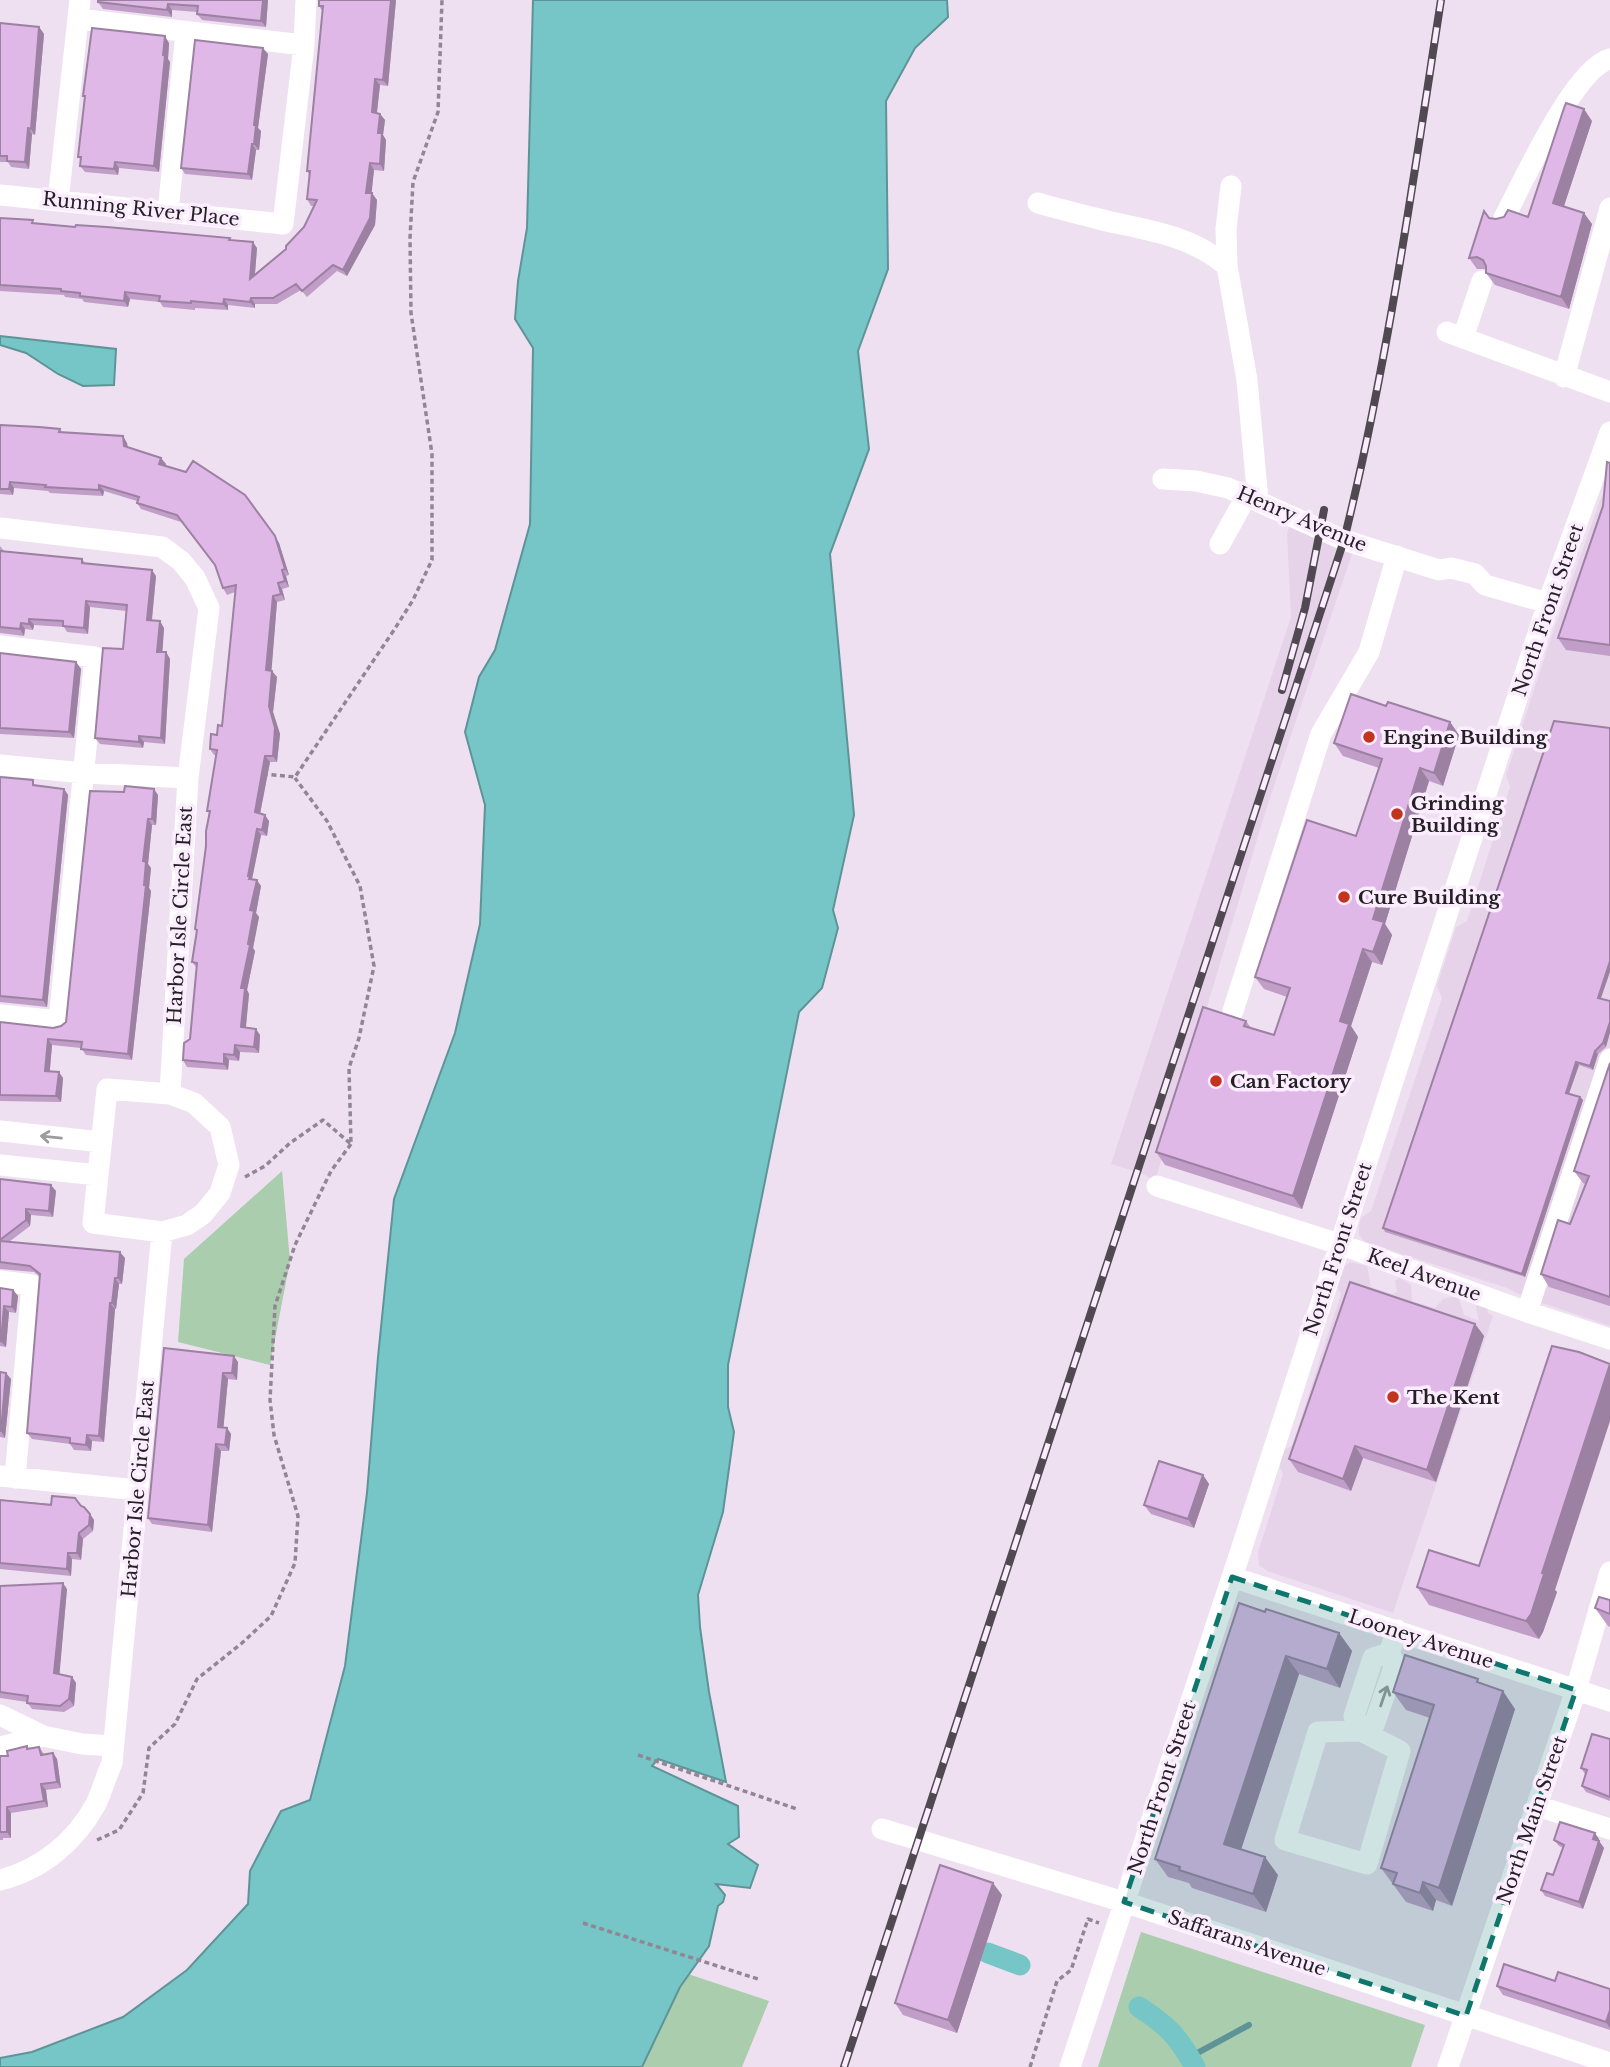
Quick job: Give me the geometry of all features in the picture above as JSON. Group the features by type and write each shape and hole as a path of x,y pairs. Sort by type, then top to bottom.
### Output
{"street":[{"path":"58,201 79,10 186,32 304,45 306,0"},
{"path":"168,212 186,32"},
{"name":"Running River Place","path":"0,195 283,224 304,45"},
{"path":"1504,218 1566,100 1601,62 1610,60"},
{"path":"1220,544 1253,498 1247,380 1227,266 1226,229 1231,186"},
{"path":"1038,203 1176,236 1214,254 1227,266"},
{"path":"1564,377 1610,208"},
{"path":"1482,281 1455,335 1610,393"},
{"name":"North Front Street","path":"1070,2067 1548,603 1610,432"},
{"name":"Henry Avenue","path":"1163,480 1196,481 1228,488 1344,540 1438,569 1451,568 1475,574 1485,584 1548,603"},
{"name":"Harbor Isle Circle East","path":"0,528 162,547 181,561 195,578 209,608 188,778 170,1094"},
{"path":"1233,1010 1321,734 1368,652 1397,556"},
{"path":"0,646 94,657 59,1021 0,1015"},
{"path":"0,765 84,773 188,778"},
{"path":"1527,1312 1610,1059"},
{"path":"107,1089 170,1094 194,1103 220,1127 229,1165 220,1193 203,1214 187,1225 162,1233 93,1223 107,1089"},
{"path":"0,1132 102,1142"},
{"path":"0,1165 98,1175"},
{"name":"Keel Avenue","path":"1157,1186 1339,1244 1610,1339"},
{"name":"Harbor Isle Circle East","path":"0,1880 21,1875 46,1861 77,1832 96,1803 112,1763 162,1233"},
{"path":"0,1281 32,1285 7,1477 137,1490"},
{"name":"North Main Street","path":"1448,2067 1576,1690 1610,1572"},
{"name":"Looney Avenue","path":"1232,1577 1610,1701"},
{"path":"1361,1731 1318,1732 1286,1840 1367,1864 1401,1751 1361,1731 1354,1716 1373,1658 1389,1653 1397,1630"},
{"path":"0,1715 43,1736 82,1744 113,1746"},
{"path":"0,1746 43,1736"},
{"path":"1537,1806 1610,1829"},
{"name":"Saffarans Avenue","path":"881,1829 1124,1902 1466,2016 1568,2059 1610,2063"}],"path":[{"path":"295,778 413,600 432,560 432,454 411,313 410,238 413,182 438,112 442,0"},
{"path":"64,1844 101,1840 119,1830 143,1793 149,1748 175,1724 197,1679 271,1616 295,1563 298,1516 274,1434 270,1400 275,1306 295,1245 331,1171 351,1144 349,1068 359,1038 374,967 360,887 327,821 295,778 255,773"},
{"path":"226,1177 247,1177 265,1166 290,1143 323,1119 351,1144"},
{"path":"638,1755 797,1809"},
{"path":"1030,2067 1057,1981 1071,1970 1088,1919 1096,1922"},
{"path":"583,1923 758,1979"}],"highlighted area":[{"path":"1232,1577 1576,1690 1466,2016 1124,1902"}],"shaded area":[{"path":"533,0 947,0 948,17 915,48 886,101 888,269 858,351 869,449 830,554 854,815 833,910 838,928 822,988 799,1012 728,1365 728,1407 734,1432 723,1512 698,1595 709,1692 726,1782 658,1759 652,1766 738,1806 739,1837 728,1844 758,1865 750,1888 716,1884 725,1895 718,1906 709,1946 680,1987 642,2067 0,2067 0,2058 32,2052 123,2017 187,1970 248,1904 250,1871 281,1811 310,1800 345,1666 367,1493 394,1199 455,1033 480,924 485,805 465,732 479,677 495,650 530,524 533,348 515,319 527,228"},
{"path":"0,336 116,349 114,385 83,386 58,374 26,353 0,345"},
{"path":"1610,473 1610,1326 1525,1297 1507,1288 1365,1242 1359,1235 1359,1224 1362,1217 1371,1211 1442,998 1437,986 1456,927 1467,921 1510,787 1506,775"},
{"path":"1290,524 1352,554 1265,813 1155,1181 1143,1174 1111,1164 1291,617 1287,534"},
{"path":"282,1171 290,1261 270,1365 178,1342 184,1259"},
{"path":"1351,1262 1367,1266 1371,1287 1392,1294 1397,1292 1395,1281 1400,1278 1411,1285 1412,1301 1435,1308 1443,1299 1458,1296 1464,1315 1479,1321 1477,1304 1487,1307 1488,1313 1493,1316 1393,1613 1267,1571 1259,1565 1258,1552 1283,1474 1280,1468 1281,1456 1283,1450 1292,1446 1341,1294 1337,1287 1345,1266"},
{"path":"1141,1932 1425,2025 1411,2067 1098,2067"},
{"path":"688,1974 769,2001 742,2067 642,2067"}],"building":[{"path":"98,0 263,0 261,21 197,14 198,6 168,4 167,10"},
{"path":"319,0 391,0 383,80 375,79 372,112 380,114 380,164 370,163 366,193 372,193 370,218 343,270 333,265 302,291 296,284 273,298 251,298 250,302 224,299 223,304 159,301 160,296 125,292 124,301 80,296 80,293 61,289 0,285 0,218 253,242 250,279 286,249 304,227 317,200 307,199 310,171 307,171 323,6 319,6"},
{"path":"0,23 39,27 31,129 28,128 25,162 7,161 7,156 0,156"},
{"path":"92,28 165,36 154,166 115,162 114,169 80,166 81,157 78,157 83,96"},
{"path":"195,40 263,48 254,144 248,174 181,168"},
{"path":"1566,103 1584,109 1553,203 1584,213 1561,297 1486,273 1483,260 1477,257 1469,258 1484,211 1489,218 1496,219 1504,217 1508,210 1528,217"},
{"path":"0,425 123,436 124,446 161,458 159,464 186,472 193,461 245,495 275,536 285,569 282,570 285,581 278,583 281,594 273,596 266,670 272,671 269,706 275,728 273,756 265,756 255,812 265,815 262,830 257,829 248,876 249,879 257,880 250,910 254,911 248,944 250,945 241,988 245,988 241,1027 256,1029 254,1047 235,1045 234,1055 224,1054 224,1064 183,1060 184,1043 190,1039 197,963 192,962 195,929 210,811 207,811 217,750 210,749 211,734 217,735 218,725 222,726 236,585 223,588 215,565 177,515 137,503 139,497 99,485 99,490 10,482 9,489 0,489"},
{"path":"1607,462 1610,463 1610,645 1558,638 1603,506"},
{"path":"0,551 82,559 82,563 152,570 147,620 160,621 157,652 166,652 161,738 139,736 139,742 95,738 103,648 123,649 127,605 86,601 84,628 63,626 63,621 29,619 29,624 21,623 20,629 0,627"},
{"path":"0,653 76,662 69,732 0,728"},
{"path":"1351,694 1386,706 1388,702 1450,722 1434,773 1420,768 1373,919 1384,922 1373,952 1363,949 1340,1021 1349,1024 1293,1196 1156,1152 1203,1007 1246,1021 1244,1026 1274,1035 1290,988 1255,977 1307,820 1356,836 1382,759 1334,743"},
{"path":"1554,721 1610,728 1610,961 1598,998 1610,1001 1610,1022 1603,1043 1595,1051 1590,1066 1576,1062 1566,1093 1580,1097 1522,1274 1383,1228"},
{"path":"0,777 33,780 33,785 64,789 43,1000 0,996"},
{"path":"125,786 154,789 152,819 148,819 143,861 146,862 146,885 128,1054 81,1049 82,1042 48,1039 45,1071 59,1072 56,1096 0,1095 0,1022 53,1028 66,1022 90,791 124,792"},
{"path":"1610,1063 1610,1297 1541,1274 1558,1220 1570,1224 1589,1176 1574,1171"},
{"path":"0,1179 51,1185 49,1211 26,1209 26,1220 0,1240"},
{"path":"0,1241 120,1252 118,1278 115,1278 110,1303 99,1436 87,1435 86,1445 70,1443 70,1438 27,1433 40,1274 30,1266 0,1262"},
{"name":"The Kent","path":"1350,1282 1475,1324 1427,1470 1355,1446 1343,1479 1289,1459"},
{"path":"0,1288 13,1290 12,1307 4,1306 1,1341 0,1340"},
{"path":"1552,1346 1579,1352 1610,1364 1531,1614 1526,1621 1417,1587 1429,1550 1479,1566"},
{"path":"164,1348 234,1356 232,1373 223,1373 218,1427 227,1428 225,1445 216,1444 208,1525 148,1518"},
{"path":"0,1372 6,1373 1,1431 0,1431"},
{"path":"1159,1461 1203,1475 1188,1519 1144,1505"},
{"path":"52,1496 75,1498 90,1514 89,1525 79,1533 77,1553 68,1553 67,1569 0,1563 0,1500 51,1505"},
{"path":"63,1583 54,1673 72,1677 69,1699 60,1706 27,1703 28,1696 0,1692 0,1586"},
{"path":"1599,1597 1610,1600 1610,1614 1595,1608"},
{"path":"1239,1603 1339,1633 1327,1669 1286,1656 1224,1844 1265,1857 1253,1894 1179,1870 1180,1867 1155,1859"},
{"path":"1405,1655 1478,1679 1477,1682 1503,1691 1439,1888 1423,1882 1420,1893 1393,1884 1397,1873 1381,1868 1434,1705 1393,1692"},
{"path":"1592,1734 1610,1739 1610,1797 1582,1786 1587,1770 1581,1768"},
{"path":"27,1746 27,1749 39,1747 41,1755 53,1753 57,1782 41,1784 44,1801 7,1807 7,1832 0,1832 0,1756 8,1756 7,1751"},
{"path":"1560,1822 1595,1833 1593,1839 1599,1841 1579,1902 1541,1890 1547,1873 1553,1875 1564,1845 1554,1840"},
{"path":"940,1865 993,1883 948,2020 895,2003"},
{"path":"1504,1964 1555,1981 1558,1972 1610,1989 1610,2010 1606,2022 1497,1986"}],"waterway":[{"path":"988,1953 1020,1965"},
{"path":"1139,2007 1172,2032 1195,2067"},
{"path":"1190,2057 1249,2025"}],"railway":[{"path":"844,2067 1344,540 1387,339 1441,0"},
{"path":"1282,690 1305,608 1324,510"}],"place":[{"name":"Engine Building","path":"1369,737"},
{"name":"Grinding Building","path":"1397,814"},
{"name":"Cure Building","path":"1344,897"},
{"name":"Can Factory","path":"1216,1081"},
{"name":"The Kent","path":"1393,1397"}]}
